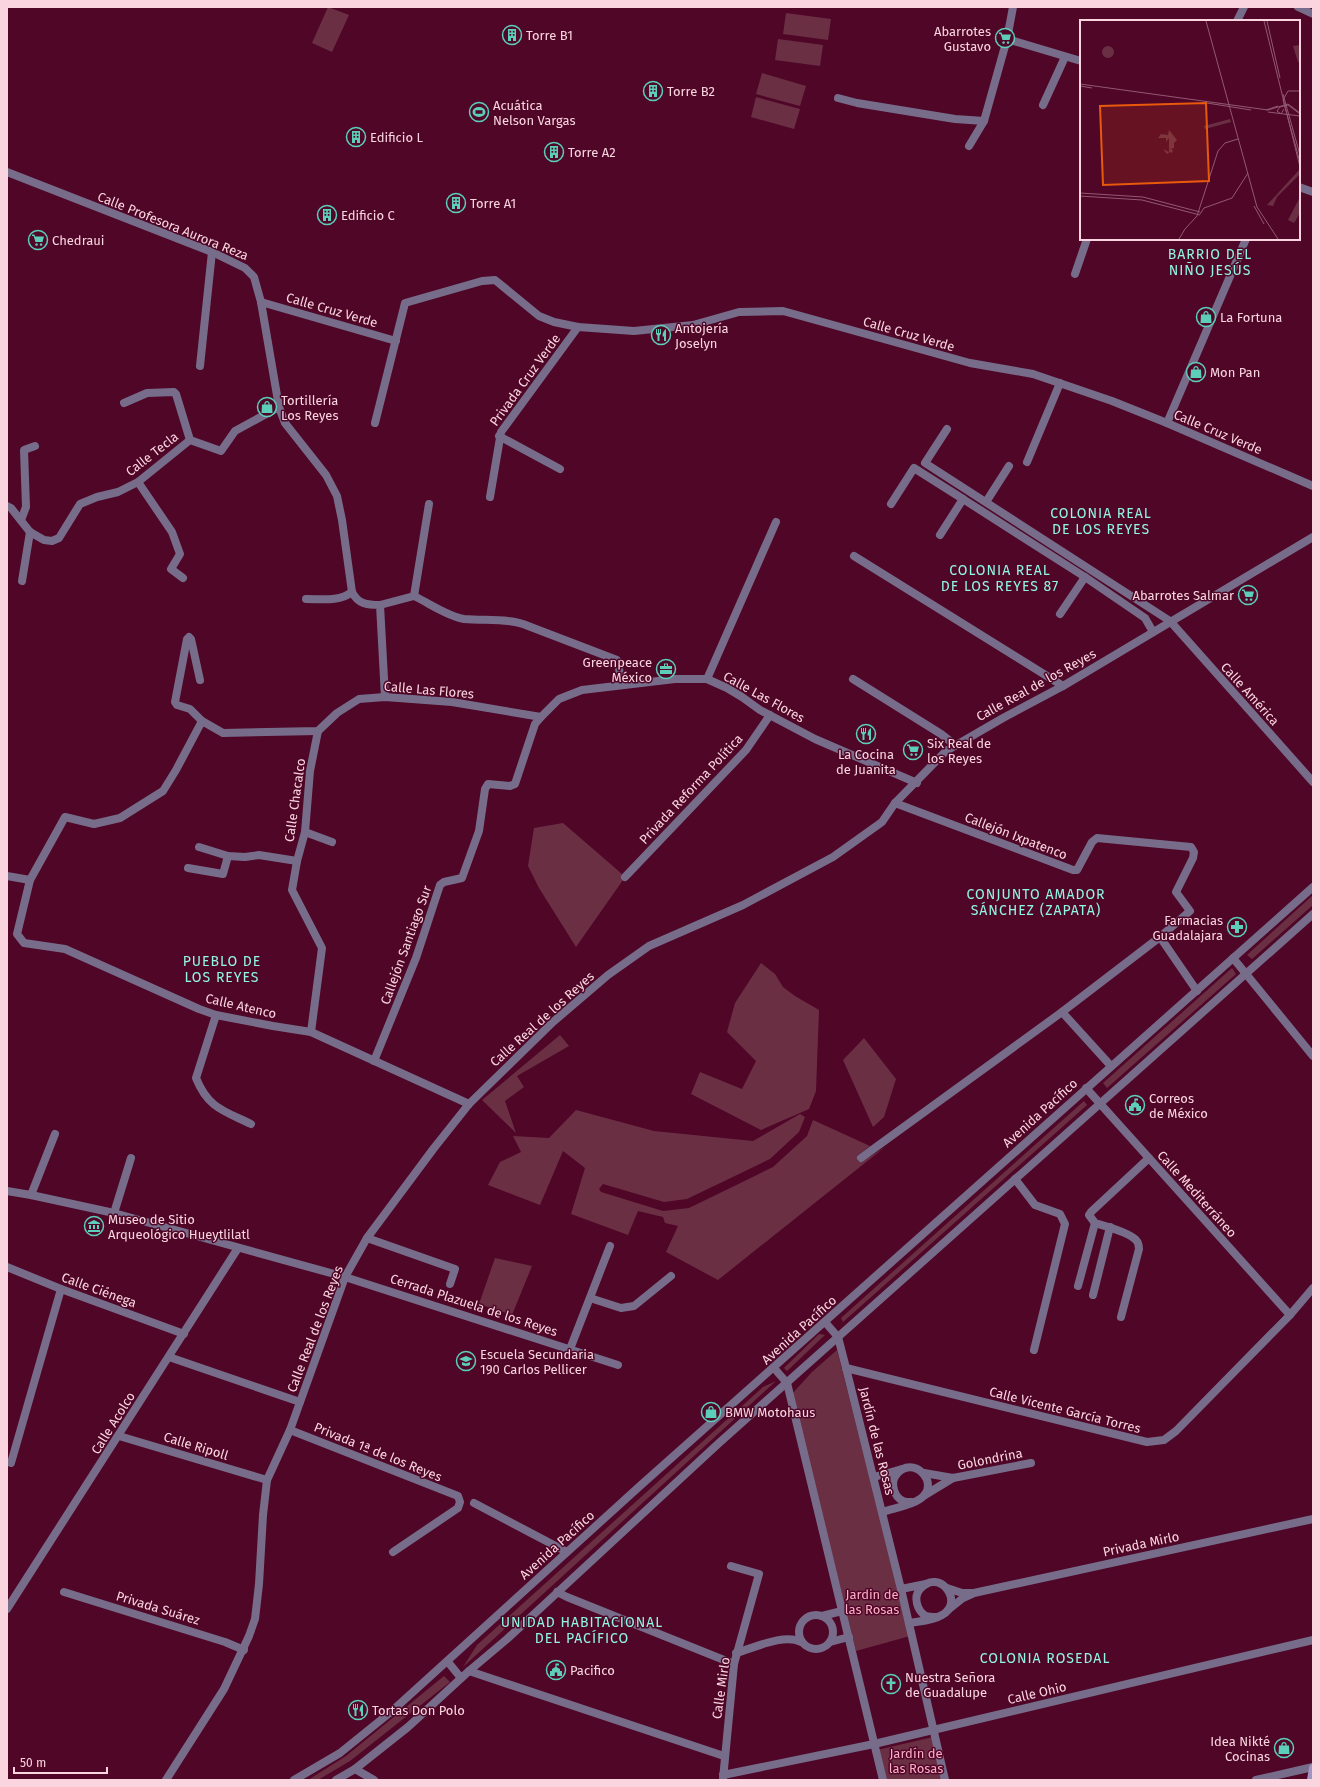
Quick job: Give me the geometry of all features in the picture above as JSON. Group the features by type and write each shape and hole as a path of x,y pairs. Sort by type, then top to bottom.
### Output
{"main road":[{"path":"1311,1780 1313,1767"}],"street":[{"path":"969,146 984,121 1007,39 1013,7"},
{"path":"1238,20 1244,7"},
{"path":"1298,7 1313,14"},
{"path":"1007,39 1080,61"},
{"path":"1044,105 1065,57"},
{"path":"838,98 857,104 984,121"},
{"name":"Calle Profesora Aurora Reza","path":"7,172 212,252 249,271 254,277 261,302 279,407 285,423 326,475 337,496 342,520 352,592"},
{"path":"1300,187 1313,192"},
{"path":"1075,274 1087,240"},
{"path":"1167,423 1246,240"},
{"path":"200,366 212,252"},
{"name":"Calle Cruz Verde","path":"261,302 396,341 405,304 482,281 495,280 539,316 554,322 578,327 634,330 693,325 739,312 783,311 970,363 1033,374 1112,400 1313,486"},
{"name":"Privada Cruz Verde","path":"490,496 499,436 578,327"},
{"path":"375,423 396,341"},
{"path":"1027,462 1060,383"},
{"path":"124,403 147,393 174,392 176,394 190,440"},
{"name":"Calle Tecla","path":"9,507 30,532 44,540 52,541 59,538 80,504 97,497 118,492 138,482 190,440 221,451 235,431 279,407"},
{"name":"Calle América","path":"947,429 925,463 1170,621 1313,782"},
{"path":"499,436 560,469"},
{"path":"21,520 26,507 24,450 35,446"},
{"path":"986,502 1009,466"},
{"path":"890,504 914,468 1085,577 1145,618 1153,632"},
{"path":"138,482 172,532 180,554 172,569 183,578"},
{"path":"940,535 963,499"},
{"path":"414,596 429,504"},
{"path":"707,679 776,522"},
{"path":"22,581 30,532"},
{"name":"Calle Real de los Reyes","path":"166,1780 224,1690 244,1650 256,1612 267,1480 290,1430 345,1277 367,1238 469,1104 552,1022 614,970 649,946 743,905 833,857 882,822 896,803 917,783 946,751 1063,686 1313,537"},
{"path":"854,556 1063,686"},
{"path":"1060,614 1085,577"},
{"path":"306,599 339,599 352,592 356,599 366,604 380,605 414,596 454,616 464,619 514,622 617,660 620,665 620,684"},
{"path":"380,605 385,697"},
{"path":"200,680 191,639 189,637 187,639 175,702 177,705 190,709 202,721 223,733 318,731"},
{"name":"Calle Las Flores","path":"318,731 337,713 359,699 385,697 452,702 541,717 560,699 582,690 620,684 675,679 707,679 727,688 770,715 815,739 917,783"},
{"path":"853,679 940,734 955,746"},
{"name":"Privada Reforma Política","path":"625,877 746,750 770,715"},
{"name":"Callejón Santiago Sur","path":"374,1061 416,958 440,885 444,882 462,878 479,831 485,789 488,784 510,786 515,784 535,724 541,717"},
{"path":"7,876 30,880 65,817 94,824 120,818 163,791 202,721"},
{"name":"Calle Chacalco","path":"311,1032 322,948 292,890 297,861 305,832 310,771 318,731"},
{"name":"Callejón Ixpatenco","path":"861,1158 1062,1012 1160,937 1190,910 1176,892 1193,858 1194,852 1191,847 1097,838 1092,842 1077,870 1073,870 896,803"},
{"path":"305,832 332,842"},
{"path":"199,847 228,856 245,857 259,855 297,861"},
{"path":"188,868 223,874 228,856"},
{"name":"Calle Atenco","path":"30,880 17,934 24,943 65,949 199,1009 216,1015 311,1032 469,1104"},
{"name":"Avenida Pacífico","path":"294,1780 340,1753 392,1712 567,1552 1313,887"},
{"path":"336,1780 355,1769 408,1727 461,1678 507,1639 657,1499 1313,914"},
{"path":"1160,937 1197,990"},
{"path":"1233,958 1313,1056"},
{"path":"1062,1012 1111,1066"},
{"path":"216,1015 196,1078 200,1089 210,1102 216,1107 251,1124"},
{"name":"Calle Mediterráneo","path":"1086,1088 1290,1315"},
{"path":"31,1195 55,1134"},
{"path":"114,1213 131,1158"},
{"path":"1122,1317 1139,1244 1136,1239 1110,1227 1095,1223 1090,1218 1091,1212 1148,1158"},
{"path":"1015,1180 1035,1205 1060,1214 1065,1224 1034,1350"},
{"name":"Cerrada Plazuela de los Reyes","path":"7,1191 114,1213 345,1277 618,1365"},
{"path":"1078,1286 1095,1223"},
{"path":"1093,1295 1110,1227"},
{"path":"367,1238 455,1269 450,1284"},
{"path":"570,1349 610,1246"},
{"name":"Calle Acolco","path":"8,1606 119,1436 238,1248"},
{"name":"Calle Ciénega","path":"7,1267 61,1289 184,1334"},
{"path":"590,1298 621,1308 634,1306 671,1276"},
{"name":"Calle Vicente García Torres","path":"846,1368 1147,1442 1164,1440 1176,1431 1290,1315 1313,1288"},
{"path":"11,1463 61,1289"},
{"name":"Jardín de las Rosas","path":"825,1322 838,1337 874,1477 945,1780"},
{"path":"169,1357 300,1402"},
{"path":"774,1368 787,1383 883,1780"},
{"name":"Privada 1ª de los Reyes","path":"290,1430 458,1496 460,1502 458,1508 393,1552"},
{"name":"Calle Ripoll","path":"119,1436 267,1480"},
{"name":"Golondrina","path":"925,1495 953,1478 1031,1463"},
{"path":"874,1477 910,1467 917,1468 924,1473 927,1480 928,1487 925,1495 919,1500 882,1512"},
{"path":"902,1469 895,1476 893,1485 895,1494 902,1501 912,1502"},
{"name":"Golondrina","path":"924,1473 953,1478"},
{"path":"474,1503 567,1552"},
{"name":"Privada Mirlo","path":"948,1610 963,1598 974,1593 1313,1519"},
{"path":"731,1566 759,1574 736,1653"},
{"path":"901,1589 933,1582 941,1583 947,1588 951,1595 951,1603 948,1610 943,1615 909,1623"},
{"path":"926,1584 919,1591 916,1600 919,1609 926,1616 936,1617"},
{"name":"Privada Mirlo","path":"947,1588 962,1593 974,1593"},
{"name":"Privada Suárez","path":"64,1592 225,1642 244,1650"},
{"path":"557,1592 734,1664"},
{"path":"822,1616 842,1611"},
{"path":"784,1638 795,1639 807,1648 815,1650 824,1648 830,1642 833,1635 829,1620 814,1614 806,1617 800,1623 798,1632 801,1642"},
{"name":"Calle Mirlo","path":"723,1778 724,1756 736,1653 784,1638 800,1623"},
{"path":"830,1642 849,1637"},
{"name":"Calle Ohio","path":"723,1778 934,1730 1313,1640"},
{"path":"448,1662 461,1678"},
{"path":"469,1671 724,1756"},
{"path":"1256,1780 1313,1767"},
{"path":"355,1769 374,1780"}],"green space":[{"path":"328,7 349,15 332,52 312,43"},
{"path":"786,13 831,19 828,40 783,34"},
{"path":"778,39 823,45 820,66 775,60"},
{"path":"762,73 806,86 800,106 756,94"},
{"path":"756,97 800,109 794,129 751,117"},
{"path":"563,823 622,874 621,877 623,880 576,947 539,888 528,866 534,828"},
{"path":"1313,895 1313,905 1252,959 1247,955"},
{"path":"761,963 775,974 783,987 819,1010 816,1091 809,1109 761,1130 691,1094 700,1072 742,1089 756,1061 727,1032 735,1003"},
{"path":"1232,968 1236,974 1107,1088 1103,1083"},
{"path":"560,1035 569,1046 517,1076 524,1087 505,1101 516,1133 482,1100"},
{"path":"864,1038 896,1079 884,1117 873,1127 843,1060"},
{"path":"1084,1101 1087,1105 843,1322 841,1318"},
{"path":"576,1110 654,1131 753,1141 800,1114 805,1117 799,1132 770,1159 687,1199 664,1202 603,1184 599,1189 601,1192 663,1211 689,1208 773,1167 807,1136 813,1120 870,1146 858,1155 857,1160 859,1162 862,1162 885,1147 718,1280 666,1252 678,1226 665,1223 663,1217 638,1211 628,1235 571,1214 585,1168 563,1151 540,1205 488,1185 500,1162 521,1152 513,1136 549,1138"},
{"path":"495,1258 532,1266 512,1315 479,1304"},
{"path":"819,1334 825,1335 787,1371 784,1368"},
{"name":"Jardin de las Rosas","path":"837,1350 910,1636 856,1651 792,1394 812,1372"},
{"path":"776,1381 463,1667 477,1645 763,1387"},
{"path":"444,1676 450,1682 350,1761 318,1780 308,1780 346,1756"},
{"name":"Jardín de las Rosas","path":"933,1737 942,1780 885,1780 877,1750"}],"place":[{"name":"Torre B1","path":"512,35"},
{"name":"Abarrotes Gustavo","path":"1005,38"},
{"name":"Torre B2","path":"653,91"},
{"name":"Acuática Nelson Vargas","path":"479,112"},
{"name":"Edificio L","path":"356,137"},
{"name":"Torre A2","path":"554,152"},
{"name":"Torre A1","path":"456,203"},
{"name":"Edificio C","path":"327,215"},
{"name":"Chedraui","path":"38,240"},
{"name":"La Fortuna","path":"1206,317"},
{"name":"Antojería Joselyn","path":"661,335"},
{"name":"Mon Pan","path":"1196,372"},
{"name":"Tortillería Los Reyes","path":"267,407"},
{"name":"Abarrotes Salmar","path":"1248,595"},
{"name":"Greenpeace México","path":"666,669"},
{"name":"La Cocina de Juanita","path":"866,734"},
{"name":"Six Real de los Reyes","path":"913,750"},
{"name":"Farmacias Guadalajara","path":"1237,927"},
{"name":"Correos de México","path":"1135,1105"},
{"name":"Museo de Sitio Arqueológico Hueytlilatl","path":"94,1226"},
{"name":"Escuela Secundaria 190 Carlos Pellicer","path":"466,1361"},
{"name":"BMW Motohaus","path":"711,1412"},
{"name":"Pacifico","path":"556,1670"},
{"name":"Nuestra Señora de Guadalupe","path":"891,1684"},
{"name":"Tortas Don Polo","path":"358,1710"},
{"name":"Idea Nikté Cocinas","path":"1284,1748"}],"district":[{"name":"BARRIO DEL NIÑO JESÚS","path":"1210,262"},
{"name":"COLONIA REAL DE LOS REYES","path":"1101,522"},
{"name":"COLONIA REAL DE LOS REYES 87","path":"1000,578"},
{"name":"CONJUNTO AMADOR SÁNCHEZ (ZAPATA)","path":"1036,902"},
{"name":"PUEBLO DE LOS REYES","path":"222,970"},
{"name":"UNIDAD HABITACIONAL DEL PACÍFICO","path":"582,1630"},
{"name":"COLONIA ROSEDAL","path":"1045,1658"}]}
